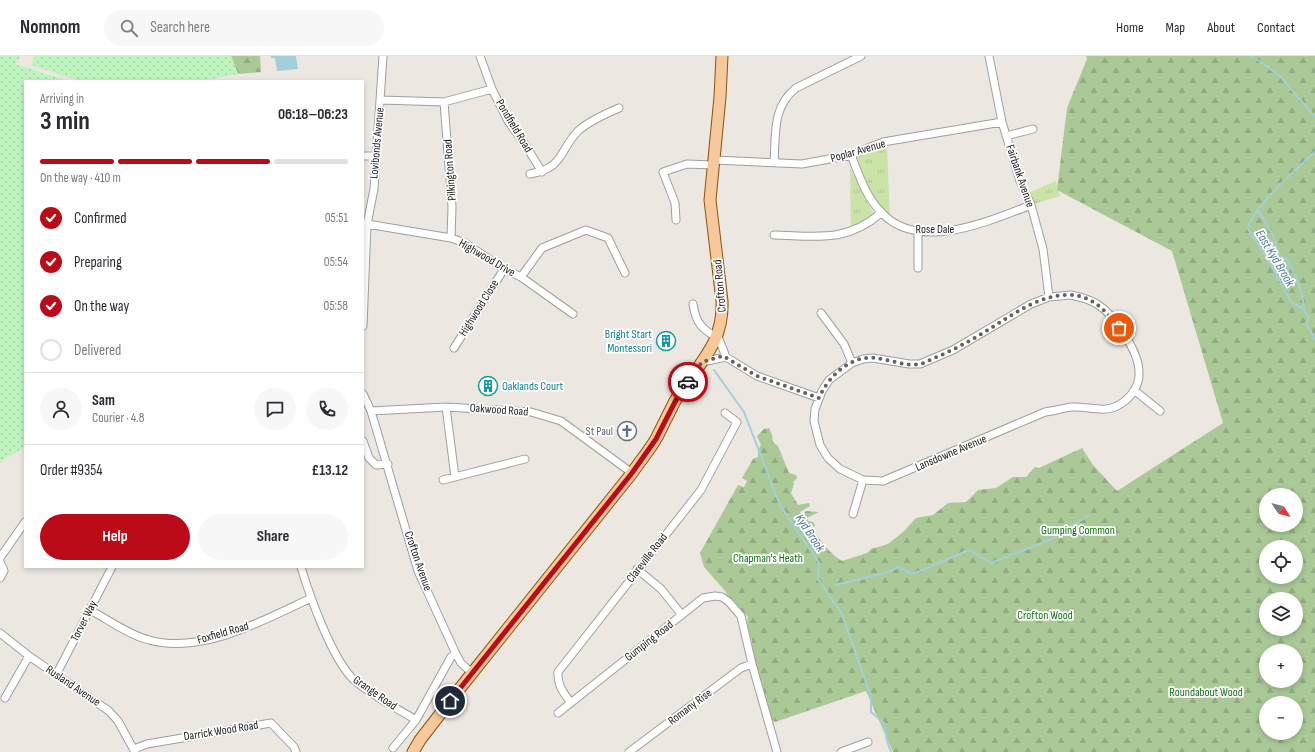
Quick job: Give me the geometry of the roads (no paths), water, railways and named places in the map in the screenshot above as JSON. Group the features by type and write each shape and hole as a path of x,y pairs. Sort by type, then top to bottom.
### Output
{"main road":[{"name":"Crofton Road","path":"413,752 420,740 472,673 632,473 656,439 676,400 717,337 723,317 710,200 722,56"}],"street":[{"name":"Lovibonds Avenue","path":"364,300 367,224 374,189 383,56"},
{"name":"Pondfield Road","path":"480,56 492,89 508,121 542,172"},
{"path":"774,162 778,112 788,94 796,88 861,56"},
{"name":"Fairbank Avenue","path":"988,56 1002,122 1020,181 1031,205 1043,250 1049,297"},
{"path":"381,100 444,102 492,89"},
{"name":"Pilkington Road","path":"444,102 452,207 451,238"},
{"path":"530,174 542,172 552,167 579,130 619,108"},
{"name":"Poplar Avenue","path":"676,220 675,203 663,172 687,164 774,162 802,164 850,156 883,142 1002,122"},
{"path":"1006,136 1033,129"},
{"path":"364,156 376,156"},
{"name":"Rose Dale","path":"850,156 873,203 881,213 905,228 918,231 959,230 1031,205"},
{"path":"774,235 842,235 856,231 869,224 881,213"},
{"name":"Highwood Drive","path":"367,224 451,238 465,243 521,277 573,314"},
{"path":"521,277 542,248 586,230 608,238 625,273"},
{"path":"918,231 918,268"},
{"name":"Highwood Close","path":"454,348 504,268"},
{"path":"821,313 844,344 852,363 873,358 909,364 920,364 954,350 1031,304 1049,297 1071,295 1086,298 1098,304 1125,335 1139,372 1134,390 1160,411"},
{"path":"693,304 695,319 709,334 717,337 726,357 757,376 819,398"},
{"path":"702,362 726,357"},
{"name":"Lansdowne Avenue","path":"852,363 829,380 819,398 814,421 820,445 828,458 840,469 863,480 872,482 883,481 900,475 1045,412 1073,407 1110,409 1128,399 1134,390"},
{"name":"Crofton Avenue","path":"364,396 371,412 388,464 418,570 456,654 461,663 472,673"},
{"path":"446,407 455,477"},
{"name":"Oakwood Road","path":"371,412 446,407 531,412 561,422 632,473"},
{"name":"Clareville Road","path":"571,703 560,688 557,680 558,672 700,490 737,422 725,413"},
{"path":"364,445 369,458 376,465 388,464"},
{"path":"443,480 525,459"},
{"path":"853,514 863,480"},
{"path":"0,558 24,523"},
{"path":"0,562 4,571 0,578"},
{"name":"Torver Way","path":"56,675 111,568"},
{"name":"Grange Road","path":"301,568 311,598 346,671 365,689 416,720"},
{"path":"637,569 661,589 682,615"},
{"name":"Gumping Road","path":"558,713 703,598 715,596 729,602 741,616 752,664"},
{"name":"Foxfield Road","path":"90,610 135,635 148,640 173,644 203,641 235,632 311,598"},
{"name":"Rusland Avenue","path":"0,633 29,656 108,710 118,721 134,750"},
{"path":"393,748 416,720 451,657 456,654"},
{"path":"5,698 29,656"},
{"path":"752,664 778,752"},
{"name":"Romany Rise","path":"629,752 741,668 752,664"},
{"name":"Darrick Wood Road","path":"134,750 147,744 271,723 294,747 296,752"},
{"path":"841,752 868,742"}],"water":[{"path":"271,56 296,56 298,69 277,71 275,58 271,58"}],"waterway":[{"name":"East Kyd Brook","path":"1258,60 1280,76 1315,117"},
{"name":"East Kyd Brook","path":"1315,152 1266,199 1257,210 1248,229 1269,261 1292,303 1304,309 1309,319 1306,323 1315,339"},
{"name":"East Kyd Brook","path":"1258,210 1273,235 1277,251 1282,258 1287,259 1293,271 1300,289 1304,309"},
{"name":"Kyd Brook","path":"714,370 744,412 780,505 819,563 818,579 842,614 871,697 871,712 884,723 887,741 891,752"},
{"path":"835,585 885,573 898,567 913,574 969,550 991,563 1052,539 1089,515"}],"place":[{"name":"Bright Start Montessori","path":"666,341"},
{"name":"Oaklands Court","path":"488,386"},
{"name":"St Paul","path":"627,431"}],"park label":[{"name":"Gumping Common","path":"1078,530"},
{"name":"Chapman's Heath","path":"768,558"},
{"name":"Crofton Wood","path":"1045,615"},
{"name":"Roundabout Wood","path":"1206,692"}]}
